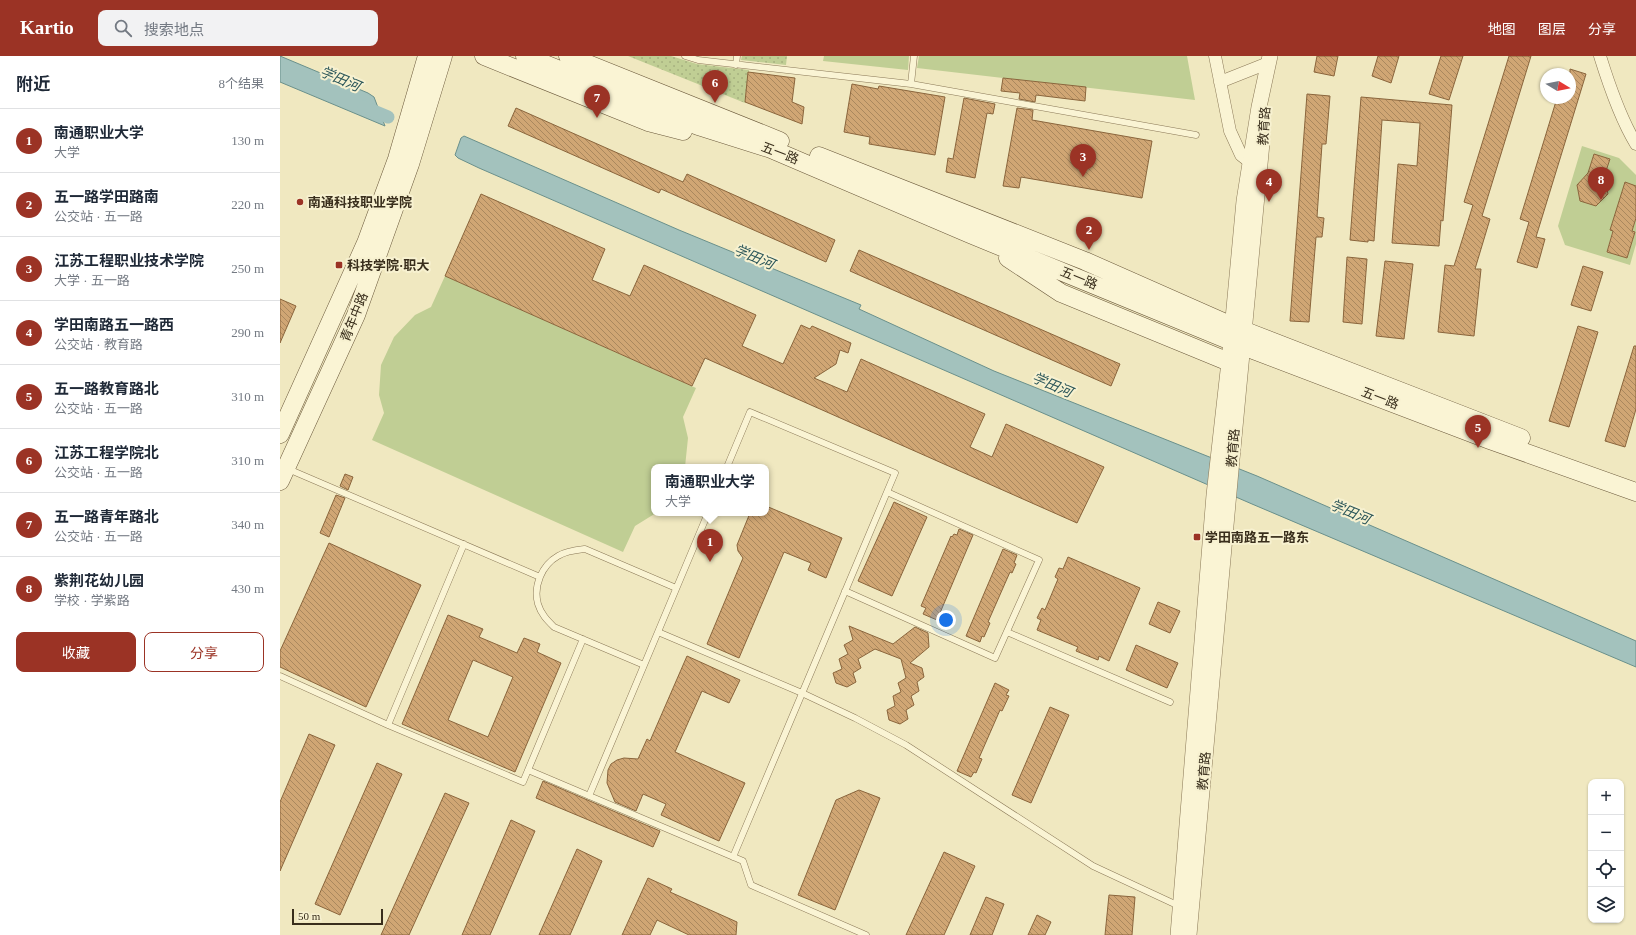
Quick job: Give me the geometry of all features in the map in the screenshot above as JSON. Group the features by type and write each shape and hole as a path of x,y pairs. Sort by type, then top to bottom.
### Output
{"main road":[{"name":"青年中路","path":"280,434 366,243 397,160 427,56"},
{"name":"青年中路","path":"283,474 356,315 410,164 443,56"},
{"path":"484,56 648,122 687,132 771,149"},
{"name":"五一路","path":"525,56 698,126 771,149 970,234 1238,336 1636,480"},
{"name":"五一路","path":"568,56 1085,261 1238,336 1490,440 1636,492"},
{"path":"970,234 1061,293 1229,362"}],"street":[{"name":"教育路","path":"1215,56 1230,131 1241,155 1250,162"},
{"path":"1600,56 1606,77 1630,134 1636,144"},
{"name":"教育路","path":"1190,935 1186,907 1214,495 1225,456 1238,336 1260,175 1269,59"},
{"name":"教育路","path":"1178,935 1186,907 1229,502 1225,456 1229,362 1238,336 1244,201 1259,107 1269,59"},
{"path":"1220,82 1269,59"}],"lane":[{"path":"685,56 698,60 911,84 1196,135"},
{"path":"736,64 737,56"},
{"path":"911,84 914,56"},
{"path":"728,464 750,412 895,473 733,857"},
{"path":"283,474 464,544 540,577"},
{"path":"845,591 995,658 1039,560 887,492"},
{"path":"589,796 707,516"},
{"path":"388,724 464,544"},
{"path":"644,665 554,627 544,617 538,604 537,590 540,577 547,565 558,556 571,551 585,549 676,588"},
{"path":"658,632 802,693 855,718 906,745 1093,866 1186,907"},
{"path":"1007,632 1170,702"},
{"path":"280,676 523,782 583,639"},
{"path":"528,770 743,861 751,885 866,935"}],"green space":[{"path":"628,56 671,56 697,64 749,70 745,103"},
{"path":"742,56 787,56 786,65 741,60"},
{"path":"824,56 909,56 908,70 823,61"},
{"path":"919,56 1187,56 1195,100 917,68"},
{"path":"1582,146 1619,158 1636,175 1636,186 1625,183 1607,252 1627,258 1635,232 1632,231 1636,218 1636,244 1630,265 1565,245 1558,226","holes":["1594,154 1610,159 1604,177 1608,194 1580,201 1577,185 1588,173"]},
{"path":"445,276 696,388 683,417 688,438 685,464 651,464 651,516 635,526 623,552 372,440 384,413 379,395 381,365 394,337 415,315 431,307"}],"water":[{"path":"280,56 368,93 374,97 385,126 280,82"},
{"path":"464,136 679,230 861,305 859,309 994,371 1257,476 1636,641 1636,667 1252,504 479,168 458,158 455,155 461,138"}],"building":[{"path":"1317,56 1338,56 1334,76 1314,72"},
{"path":"1378,56 1399,56 1391,83 1372,76"},
{"path":"1441,56 1463,56 1449,100 1429,94"},
{"path":"1509,56 1531,56 1482,216 1490,219 1475,269 1481,269 1474,336 1438,332 1445,265 1454,266 1473,205 1464,202"},
{"path":"1576,71 1586,74 1536,237 1545,239 1537,268 1517,262 1529,222 1520,219 1555,104 1576,104"},
{"path":"748,72 795,78 792,102 804,107 802,124 745,102"},
{"path":"1003,78 1086,87 1085,101 1036,95 1035,102 1019,99 1020,93 1001,91"},
{"path":"852,84 878,89 879,86 945,97 935,155 869,144 870,137 844,132"},
{"path":"1307,94 1330,96 1326,144 1322,144 1317,217 1324,218 1322,237 1316,237 1309,322 1290,321"},
{"path":"1361,97 1452,105 1443,221 1441,220 1439,246 1392,243 1398,164 1417,166 1420,123 1382,120 1374,241 1368,240 1368,242 1350,240"},
{"path":"964,98 995,104 993,114 987,113 975,178 946,172 948,158 953,159"},
{"path":"516,108 683,182 687,174 835,240 826,262 661,189 659,193 508,126"},
{"path":"1017,108 1033,110 1032,120 1152,141 1142,198 1021,177 1019,188 1003,186"},
{"path":"1594,154 1610,159 1604,177 1608,194 1596,206 1580,201 1577,185 1588,173"},
{"path":"1625,182 1636,186 1636,218 1632,231 1635,232 1627,258 1607,252 1613,231 1610,230"},
{"path":"481,194 605,249 592,280 630,296 644,265 756,315 742,346 783,364 801,325 810,329 812,326 851,343 848,353 840,350 836,364 814,378 847,392 861,359 985,414 970,447 992,457 1006,424 1104,467 1077,523 705,358 692,386 445,276"},
{"path":"859,250 1120,364 1111,386 850,271"},
{"path":"1347,257 1367,259 1362,324 1343,322"},
{"path":"1385,261 1413,264 1404,339 1376,336"},
{"path":"1583,266 1603,272 1591,311 1571,305"},
{"path":"280,299 296,306 280,343"},
{"path":"1578,326 1598,332 1569,427 1549,421"},
{"path":"1634,346 1636,346 1636,409 1625,447 1605,441"},
{"path":"345,474 353,477 348,490 340,486"},
{"path":"336,495 345,498 329,537 320,533"},
{"path":"894,502 927,517 892,596 858,581"},
{"path":"769,507 842,538 826,578 808,570 811,563 784,552 739,658 707,644 743,558 738,551 737,545 749,516 769,516"},
{"path":"959,529 973,535 937,620 923,614 926,608 921,606 951,536 952,537 954,534 957,535"},
{"path":"329,543 421,585 366,707 280,667 280,651"},
{"path":"1003,549 1017,555 1014,563 1016,564 1012,573 1010,572 988,622 990,623 984,637 982,636 980,642 966,636"},
{"path":"1068,557 1140,588 1109,661 1099,656 1098,660 1076,651 1078,647 1037,630 1041,620 1037,618 1042,608 1045,610 1058,579 1055,577 1059,568 1063,569"},
{"path":"1158,602 1180,611 1170,633 1149,624"},
{"path":"448,615 483,629 479,637 517,653 524,638 540,644 537,652 561,663 515,772 402,724","holes":["473,660 513,677 488,737 448,720"]},
{"path":"849,626 893,644 915,627 928,633 929,647 910,663 922,668 924,677 917,682 919,691 911,696 914,705 906,710 908,719 900,724 889,720 887,710 895,706 893,696 901,692 898,683 906,678 901,659 875,649 858,659 861,668 853,673 856,682 847,687 836,683 833,673 842,669 839,659 848,654 844,645 853,640"},
{"path":"1136,645 1178,663 1167,688 1126,670"},
{"path":"687,656 740,680 729,703 702,691 675,752 745,783 719,841 661,815 666,804 643,794 636,811 615,802 607,783 608,770 611,764 624,758 638,759 647,739 650,741"},
{"path":"995,683 1009,690 1006,695 1009,696 1002,711 1000,710 979,758 982,759 976,773 974,772 971,777 957,771"},
{"path":"1050,707 1069,715 1031,803 1012,795"},
{"path":"309,734 335,745 280,871 280,802"},
{"path":"377,763 402,774 340,915 315,904"},
{"path":"543,781 660,831 653,847 536,798"},
{"path":"859,790 880,798 835,910 798,895 836,800"},
{"path":"445,793 469,803 409,935 381,935"},
{"path":"511,820 535,831 490,935 462,935"},
{"path":"577,849 602,861 570,935 539,935"},
{"path":"944,852 975,866 944,935 906,935"},
{"path":"648,878 672,889 670,892 737,922 736,935 689,935 657,920 650,935 622,935"},
{"path":"1109,895 1135,897 1132,935 1105,935"},
{"path":"986,897 1004,904 992,935 970,935"},
{"path":"1037,915 1051,922 1045,935 1028,935"}],"waterway":[{"name":"学田河","path":"364,107 388,117"}],"place":[{"name":"江苏工程学院北","path":"715,103"},
{"name":"五一路青年路北","path":"597,118"},
{"name":"江苏工程职业技术学院","path":"1083,177"},
{"name":"紫荆花幼儿园","path":"1601,200"},
{"name":"南通科技职业学院","path":"300,202"},
{"name":"学田南路五一路西","path":"1269,202"},
{"name":"五一路学田路南","path":"1089,250"},
{"name":"科技学院·职大","path":"339,265"},
{"name":"五一路教育路北","path":"1478,448"},
{"name":"学田南路五一路东","path":"1197,537"},
{"name":"南通职业大学","path":"710,562"}]}
